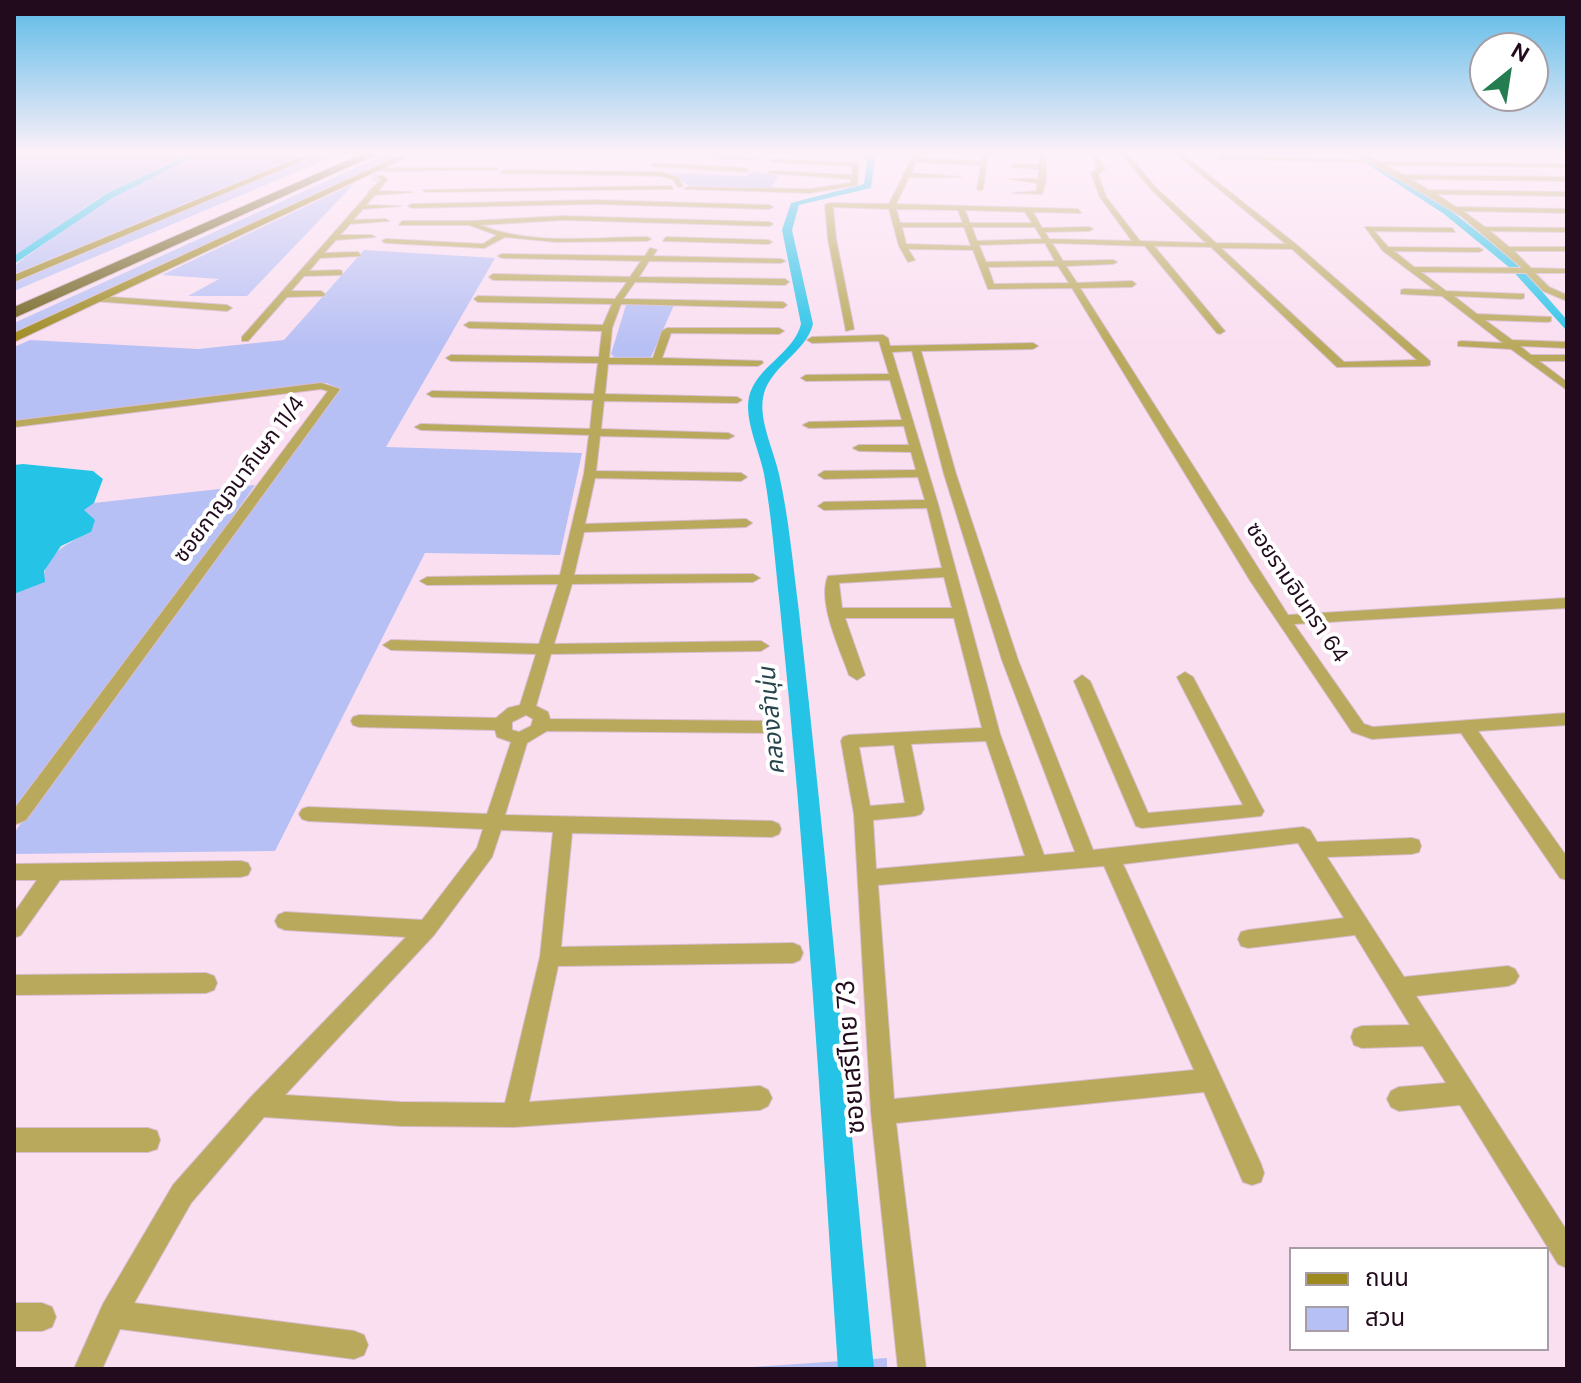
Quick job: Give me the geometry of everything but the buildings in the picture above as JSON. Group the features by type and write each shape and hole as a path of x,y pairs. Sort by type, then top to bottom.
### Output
{"highway":[{"path":"16,307 35,287 197,219"},
{"path":"16,307 221,219"}],"main road":[{"path":"15,278 158,219"},
{"path":"14,338 281,219"}],"street":[{"path":"245,339 348,219"},
{"path":"468,219 470,223 503,235 655,245 781,261"},
{"path":"402,223 553,219"},
{"path":"591,219 769,224"},
{"path":"830,219 849,329"},
{"path":"895,219 903,246 911,260"},
{"path":"964,219 991,287 1132,284"},
{"name":"ซอยรามอินทรา 64","path":"1033,219 1283,620 1363,731 1467,728"},
{"path":"1121,219 1220,331"},
{"path":"1185,219 1343,366 1426,363 1259,219"},
{"path":"1470,219 1487,229 1545,291 1567,298"},
{"path":"527,709 566,581 590,474 607,328 617,302 655,245 665,220"},
{"path":"345,222 385,221"},
{"path":"897,225 966,225 1142,243 1294,247"},
{"path":"903,246 974,245 1040,232 1089,229"},
{"path":"1452,230 1368,229 1386,249 1567,387"},
{"path":"1487,229 1567,230"},
{"path":"386,241 484,246 503,235"},
{"path":"332,238 371,237"},
{"path":"502,256 655,245 768,242"},
{"path":"1386,249 1479,250"},
{"path":"1507,249 1567,249"},
{"path":"316,256 358,254"},
{"path":"981,265 1113,262"},
{"path":"1414,269 1567,271"},
{"path":"301,274 339,273"},
{"path":"493,277 785,282"},
{"path":"1404,292 1521,296"},
{"path":"283,294 321,294"},
{"path":"96,299 227,308"},
{"path":"478,299 783,305"},
{"path":"1476,317 1548,319"},
{"path":"469,325 607,328"},
{"path":"657,360 667,331 779,331"},
{"path":"812,340 882,337 932,504 992,734 1037,863"},
{"path":"1461,344 1567,345"},
{"path":"887,349 1033,346"},
{"path":"916,349 950,474 1010,660 1087,859"},
{"path":"451,358 758,363"},
{"path":"1530,358 1567,358"},
{"path":"806,378 896,377"},
{"name":"ซอยกาญจนาภิเษก 11/4","path":"14,424 321,386 335,389 20,815 14,818"},
{"path":"432,394 737,400"},
{"path":"809,425 908,423"},
{"path":"421,427 728,436"},
{"path":"859,448 916,449"},
{"path":"824,475 923,473"},
{"path":"590,474 741,477"},
{"path":"824,506 932,504"},
{"path":"578,528 746,523"},
{"path":"857,675 830,585 833,579 950,572"},
{"path":"427,581 753,578"},
{"path":"1283,620 1567,603"},
{"path":"837,613 960,613"},
{"path":"391,645 545,649 761,646"},
{"path":"1142,821 1255,811 1185,677"},
{"path":"1082,681 1142,821 1161,851"},
{"path":"527,709 542,716 542,725 534,734 520,739 503,733 502,724 509,715 527,709"},
{"path":"1467,728 1567,719"},
{"path":"359,721 502,724"},
{"path":"542,725 774,727"},
{"path":"1467,728 1566,868"},
{"path":"863,814 915,809 901,739 992,734"},
{"path":"88,1369 113,1314 182,1194 259,1105 427,929 485,851 520,739"},
{"name":"ซอยเสรีไทย 73","path":"901,739 849,741 863,814 883,1112 912,1369"},
{"path":"308,814 563,825 772,829"},
{"path":"514,1115 550,957 563,825"},
{"path":"867,878 1110,857 1298,834 1307,838 1566,1252"},
{"path":"1313,850 1412,846"},
{"path":"1110,857 1252,1173"},
{"path":"14,872 241,869"},
{"path":"14,929 54,872"},
{"path":"285,921 427,929"},
{"path":"1248,939 1361,925"},
{"path":"550,957 793,953"},
{"path":"1400,988 1508,976"},
{"path":"14,985 206,983"},
{"path":"1362,1037 1430,1035"},
{"path":"883,1112 1210,1080"},
{"path":"1399,1099 1466,1093"},
{"path":"259,1105 401,1114 514,1115 760,1098"},
{"path":"14,1140 148,1140"},
{"path":"113,1314 354,1345"}],"green space":[{"path":"14,219 69,219 14,257"},
{"path":"81,219 149,219 14,274 14,267"},
{"path":"166,219 186,219 14,291 14,282"},
{"path":"244,219 264,219 14,334 14,323"},
{"path":"280,219 321,219 247,296 188,296 219,279 162,275"},
{"path":"364,250 495,258 386,447 582,453 560,555 425,553 275,851 14,854 14,833 61,766 341,389 326,383 14,422 14,347 30,340 198,349 284,340"},
{"path":"626,305 674,305 651,357 614,357 611,354"},
{"path":"255,485 14,808 14,594 44,582 52,557 66,545 91,532 83,510 94,503"},
{"path":"887,1358 887,1369 722,1369"}],"shaded area":[{"path":"14,465 93,471 103,479 94,503 84,510 95,520 91,532 61,546 44,571 45,582 14,594"}],"waterway":[{"path":"14,261 76,219"},
{"name":"คลองลำนุ่น","path":"790,219 787,230 807,324 804,336 768,375 756,397 758,419 772,476 789,607 817,887 856,1369"},
{"path":"1455,219 1514,266 1567,327"}]}
